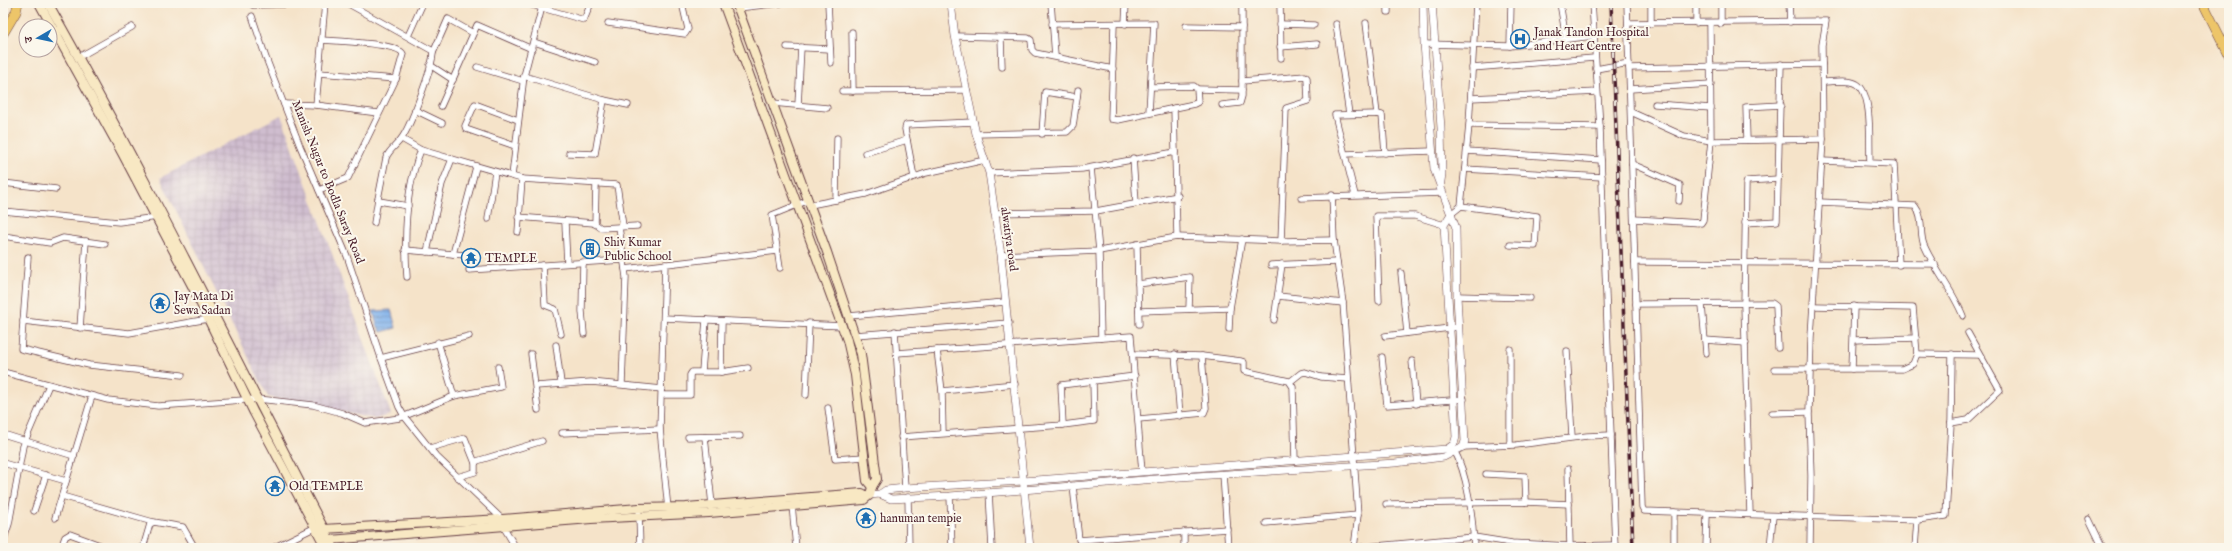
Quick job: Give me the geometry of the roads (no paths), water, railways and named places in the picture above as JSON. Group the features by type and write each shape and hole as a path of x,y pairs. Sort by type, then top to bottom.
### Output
{"main road":[{"path":"3,23 18,3"},
{"path":"3,34 16,12 18,3"},
{"path":"40,3 258,399 320,527"},
{"path":"48,3 79,57 248,400 330,545 502,522 639,508 668,512 792,505 864,500 870,493 877,479 869,407 861,354 856,335 810,202 737,5"},
{"path":"723,3 847,340 855,376 864,457 870,493"},
{"path":"2203,3 2229,55"},
{"path":"859,409 869,407"},
{"path":"320,527 639,517 712,505 870,493"}],"street":[{"path":"250,3 253,5 351,4 408,36 433,53"},
{"path":"408,36 423,3"},
{"path":"525,3 542,5 584,20 591,3"},
{"path":"608,23 685,34 688,29 682,3"},
{"path":"737,5 781,3"},
{"path":"828,3 831,63"},
{"name":"alwatiya road","path":"951,3 955,36 976,134 989,174 1001,255 1009,323 1030,548"},
{"path":"1051,3 1055,56"},
{"path":"1125,24 1126,3"},
{"path":"1222,105 1240,103 1242,90 1242,3"},
{"path":"1280,3 1280,58"},
{"path":"1388,3 1388,12"},
{"path":"1423,3 1424,44 1435,174 1452,214 1456,228 1456,296 1464,399 1465,441 1463,447"},
{"path":"1432,3 1441,128 1441,190"},
{"path":"1474,548 1474,537 1469,503 1462,467 1454,449 1456,437 1444,225 1452,214 1461,206 1472,98 1472,68 1476,3"},
{"path":"1510,46 1511,3"},
{"path":"1560,3 1566,40"},
{"path":"1332,196 1334,240 1343,303 1358,515 1354,548 1401,546 1474,537 1512,543 1570,546 1615,546 1600,127 1594,58 1592,3"},
{"path":"1627,3 1642,507 1646,512 1917,520 1946,516 1952,423 1952,354"},
{"path":"1651,3 1652,24"},
{"path":"1696,3 1696,23"},
{"path":"1721,3 1721,24"},
{"path":"1789,3 1790,22"},
{"path":"316,105 325,4"},
{"path":"512,176 523,78 534,42 542,5"},
{"name":"Manish Nagar to Bodla Saray Road","path":"252,16 284,104 347,256 402,417 457,477 502,522 516,548"},
{"path":"374,223 386,158 388,153 402,139 415,110 433,53 448,19 473,34"},
{"path":"1628,24 1721,24 1826,21 1822,45 1824,139 1811,337 1809,412 1811,518 1810,548"},
{"path":"1052,24 1154,23 1149,112"},
{"path":"1366,23 1377,114"},
{"path":"1114,24 1111,119 1118,120 1149,112 1196,104 1197,89"},
{"path":"1280,24 1314,25"},
{"path":"1336,24 1348,114"},
{"path":"1634,219 1701,223 1704,216 1711,141 1710,24"},
{"path":"442,106 477,25 532,49"},
{"path":"1186,26 1242,27"},
{"path":"79,57 132,27"},
{"path":"852,32 853,91"},
{"path":"955,36 1030,39 1033,52 1113,69"},
{"path":"1424,44 1473,47 1510,46 1593,36"},
{"path":"1001,38 1002,66"},
{"path":"319,190 348,178 378,113 396,79 403,54 400,50 384,45 322,40"},
{"path":"534,42 595,62"},
{"path":"1280,47 1317,44"},
{"path":"787,47 830,49"},
{"path":"798,105 801,48"},
{"path":"1472,68 1594,58"},
{"path":"1745,223 1777,221 1781,64"},
{"path":"1596,69 1629,66 1822,64"},
{"path":"430,65 453,80"},
{"path":"477,67 628,105"},
{"path":"319,73 396,79"},
{"path":"1242,81 1294,76 1305,76 1307,78 1308,101 1286,108 1281,241"},
{"path":"1823,82 1852,82 1862,87 1867,100 1870,162"},
{"path":"1630,89 1711,84"},
{"path":"1151,87 1194,86 1197,89 1242,90"},
{"path":"842,91 967,90"},
{"path":"976,134 1042,134 1067,132 1071,130 1078,90"},
{"path":"1042,134 1045,92 1077,97"},
{"path":"1472,98 1597,92"},
{"path":"569,153 595,154 604,100"},
{"path":"773,103 827,108"},
{"path":"284,104 316,105 378,113"},
{"path":"515,146 466,129 465,126 476,104 518,120"},
{"path":"1655,104 1711,108"},
{"path":"1747,140 1746,107 1780,105"},
{"path":"1174,108 1178,196 1177,237"},
{"path":"415,110 442,123"},
{"path":"1631,112 1680,134 1711,141 1824,139"},
{"path":"1355,195 1335,116 1336,114 1377,114 1382,117 1385,153"},
{"path":"914,177 907,140 906,125 974,122"},
{"path":"1469,125 1600,127"},
{"path":"836,200 837,138"},
{"path":"402,139 421,150 522,179 618,186 626,295 622,384"},
{"path":"865,153 907,140"},
{"path":"408,277 406,250 408,206 414,168 421,150"},
{"path":"1345,154 1432,151"},
{"path":"1467,151 1601,160"},
{"path":"989,174 1091,168 1133,158 1175,152"},
{"path":"1133,158 1136,204"},
{"path":"427,252 442,184 452,159"},
{"path":"780,268 772,215 798,205 810,202 836,200 882,189 914,177 985,160"},
{"path":"1822,161 1894,164 1899,265"},
{"path":"1632,164 1680,185 1679,201"},
{"path":"453,254 476,167"},
{"path":"1091,168 1099,251 1101,338"},
{"path":"1466,168 1602,177"},
{"path":"488,219 495,172"},
{"path":"5,176 3,183 56,189"},
{"path":"518,232 522,179"},
{"path":"1750,514 1744,305 1746,182 1778,179"},
{"path":"595,224 596,184"},
{"path":"1301,198 1441,190"},
{"path":"994,213 1096,210 1178,196"},
{"path":"378,199 379,201 408,206"},
{"path":"1819,202 1915,206 1917,208 1923,242 1963,316"},
{"path":"1461,206 1537,216 1535,246 1510,245"},
{"path":"3,211 119,222 159,217"},
{"path":"1379,301 1376,216 1415,216 1444,225"},
{"path":"518,218 565,223 595,224 598,228 637,226"},
{"path":"565,223 566,263"},
{"path":"3,236 50,242 61,238 105,244"},
{"path":"1001,255 1099,251 1177,237 1281,241 1334,240"},
{"path":"1229,329 1230,308 1242,239"},
{"path":"80,328 86,241"},
{"path":"1137,244 1139,324"},
{"path":"406,250 465,256"},
{"path":"625,269 778,251"},
{"path":"28,257 21,350 89,365 182,375"},
{"path":"469,270 623,260"},
{"path":"583,262 582,311 584,334"},
{"path":"1271,265 1337,262"},
{"path":"1635,262 1899,265 1935,264"},
{"path":"543,264 545,305 555,308 562,334"},
{"path":"665,264 660,429 668,512"},
{"path":"1274,320 1282,264"},
{"path":"1401,273 1407,333"},
{"path":"1138,284 1190,277 1189,309"},
{"path":"1278,296 1343,303"},
{"path":"1456,296 1530,298"},
{"path":"849,316 1006,302"},
{"path":"1636,304 1772,304 1776,306 1778,348"},
{"path":"1702,305 1706,353"},
{"path":"1774,369 1902,369 1913,364 1917,354 1913,308 1814,306"},
{"path":"1852,369 1854,306"},
{"path":"1139,311 1230,308"},
{"path":"664,318 722,322 809,323 852,326"},
{"path":"23,321 134,333 208,319"},
{"path":"702,371 706,320"},
{"path":"721,372 722,322"},
{"path":"806,395 809,323"},
{"path":"856,335 1009,323"},
{"path":"1385,336 1458,327"},
{"path":"895,331 901,437 906,488"},
{"path":"1952,423 1968,420 1999,392 2000,388 1979,355 1968,334"},
{"path":"381,358 438,342 469,336"},
{"path":"897,353 1011,346 1131,336 1134,354 1142,472"},
{"path":"1854,340 1916,338"},
{"path":"1705,340 1746,343"},
{"path":"438,342 454,396"},
{"path":"556,345 561,383"},
{"path":"1510,349 1510,445"},
{"path":"937,350 942,391 943,433"},
{"path":"1567,351 1572,437"},
{"path":"531,354 538,410"},
{"path":"1134,354 1175,354 1243,361 1244,371 1290,381 1301,373 1305,372 1321,377 1348,379"},
{"path":"1175,354 1180,416"},
{"path":"1917,354 1979,355"},
{"path":"1139,419 1200,415 1205,411 1202,356"},
{"path":"1382,357 1386,403 1389,405 1464,399"},
{"path":"1412,361 1416,404"},
{"path":"3,372 108,400 158,406 258,399 313,405 342,413 365,423 402,417 454,396 501,387 498,367"},
{"path":"662,395 690,395 690,373 702,371 721,372 748,368"},
{"path":"1063,425 1061,386 1135,376"},
{"path":"901,437 1019,427 1063,425 1094,421 1094,381"},
{"path":"1290,381 1293,387 1295,461"},
{"path":"536,386 591,382 662,388"},
{"path":"942,391 1015,384"},
{"path":"3,542 26,440 49,385"},
{"path":"55,518 92,396"},
{"path":"828,408 835,459 864,457"},
{"path":"1772,413 1809,412"},
{"path":"562,433 660,429"},
{"path":"3,434 74,456"},
{"path":"688,437 740,436"},
{"path":"880,494 886,490 906,488 1439,451 1463,447 1510,445 1572,437 1611,436"},
{"path":"705,437 712,505"},
{"path":"430,448 465,438 475,462 475,472 457,477"},
{"path":"475,462 542,441"},
{"path":"870,493 880,494 887,499 950,496 1437,458 1454,449"},
{"path":"3,463 66,481"},
{"path":"1568,468 1570,546"},
{"path":"1223,474 1228,548"},
{"path":"1486,474 1525,476 1526,502"},
{"path":"34,511 46,475"},
{"path":"1073,486 1079,540 1227,529"},
{"path":"989,492 992,548"},
{"path":"62,496 153,522 183,527 195,548"},
{"path":"950,496 952,548"},
{"path":"908,497 909,548"},
{"path":"1386,504 1526,502 1569,504"},
{"path":"792,505 796,548"},
{"path":"639,508 640,548"},
{"path":"1674,512 1674,548"},
{"path":"1706,548 1707,514"},
{"path":"1266,523 1358,515"},
{"path":"1770,548 1773,516"},
{"path":"2089,519 2101,546 2095,548"},
{"path":"1915,548 1917,520"},
{"path":"143,548 150,524 153,522"},
{"path":"273,548 320,527"},
{"path":"1184,532 1184,548"},
{"path":"62,548 65,537 70,534 108,548"}],"water":[{"path":"391,310 396,328 381,332 377,325 373,311"}],"railway":[{"path":"1611,3 1633,548"}],"place":[{"name":"Janak Tandon Hospital and Heart Centre","path":"1520,39"},
{"name":"Shiv Kumar Public School","path":"590,249"},
{"name":"TEMPLE","path":"471,258"},
{"name":"Jay Mata Di Sewa Sadan","path":"160,303"},
{"name":"Old TEMPLE","path":"275,486"},
{"name":"hanuman tempie","path":"866,518"}]}
